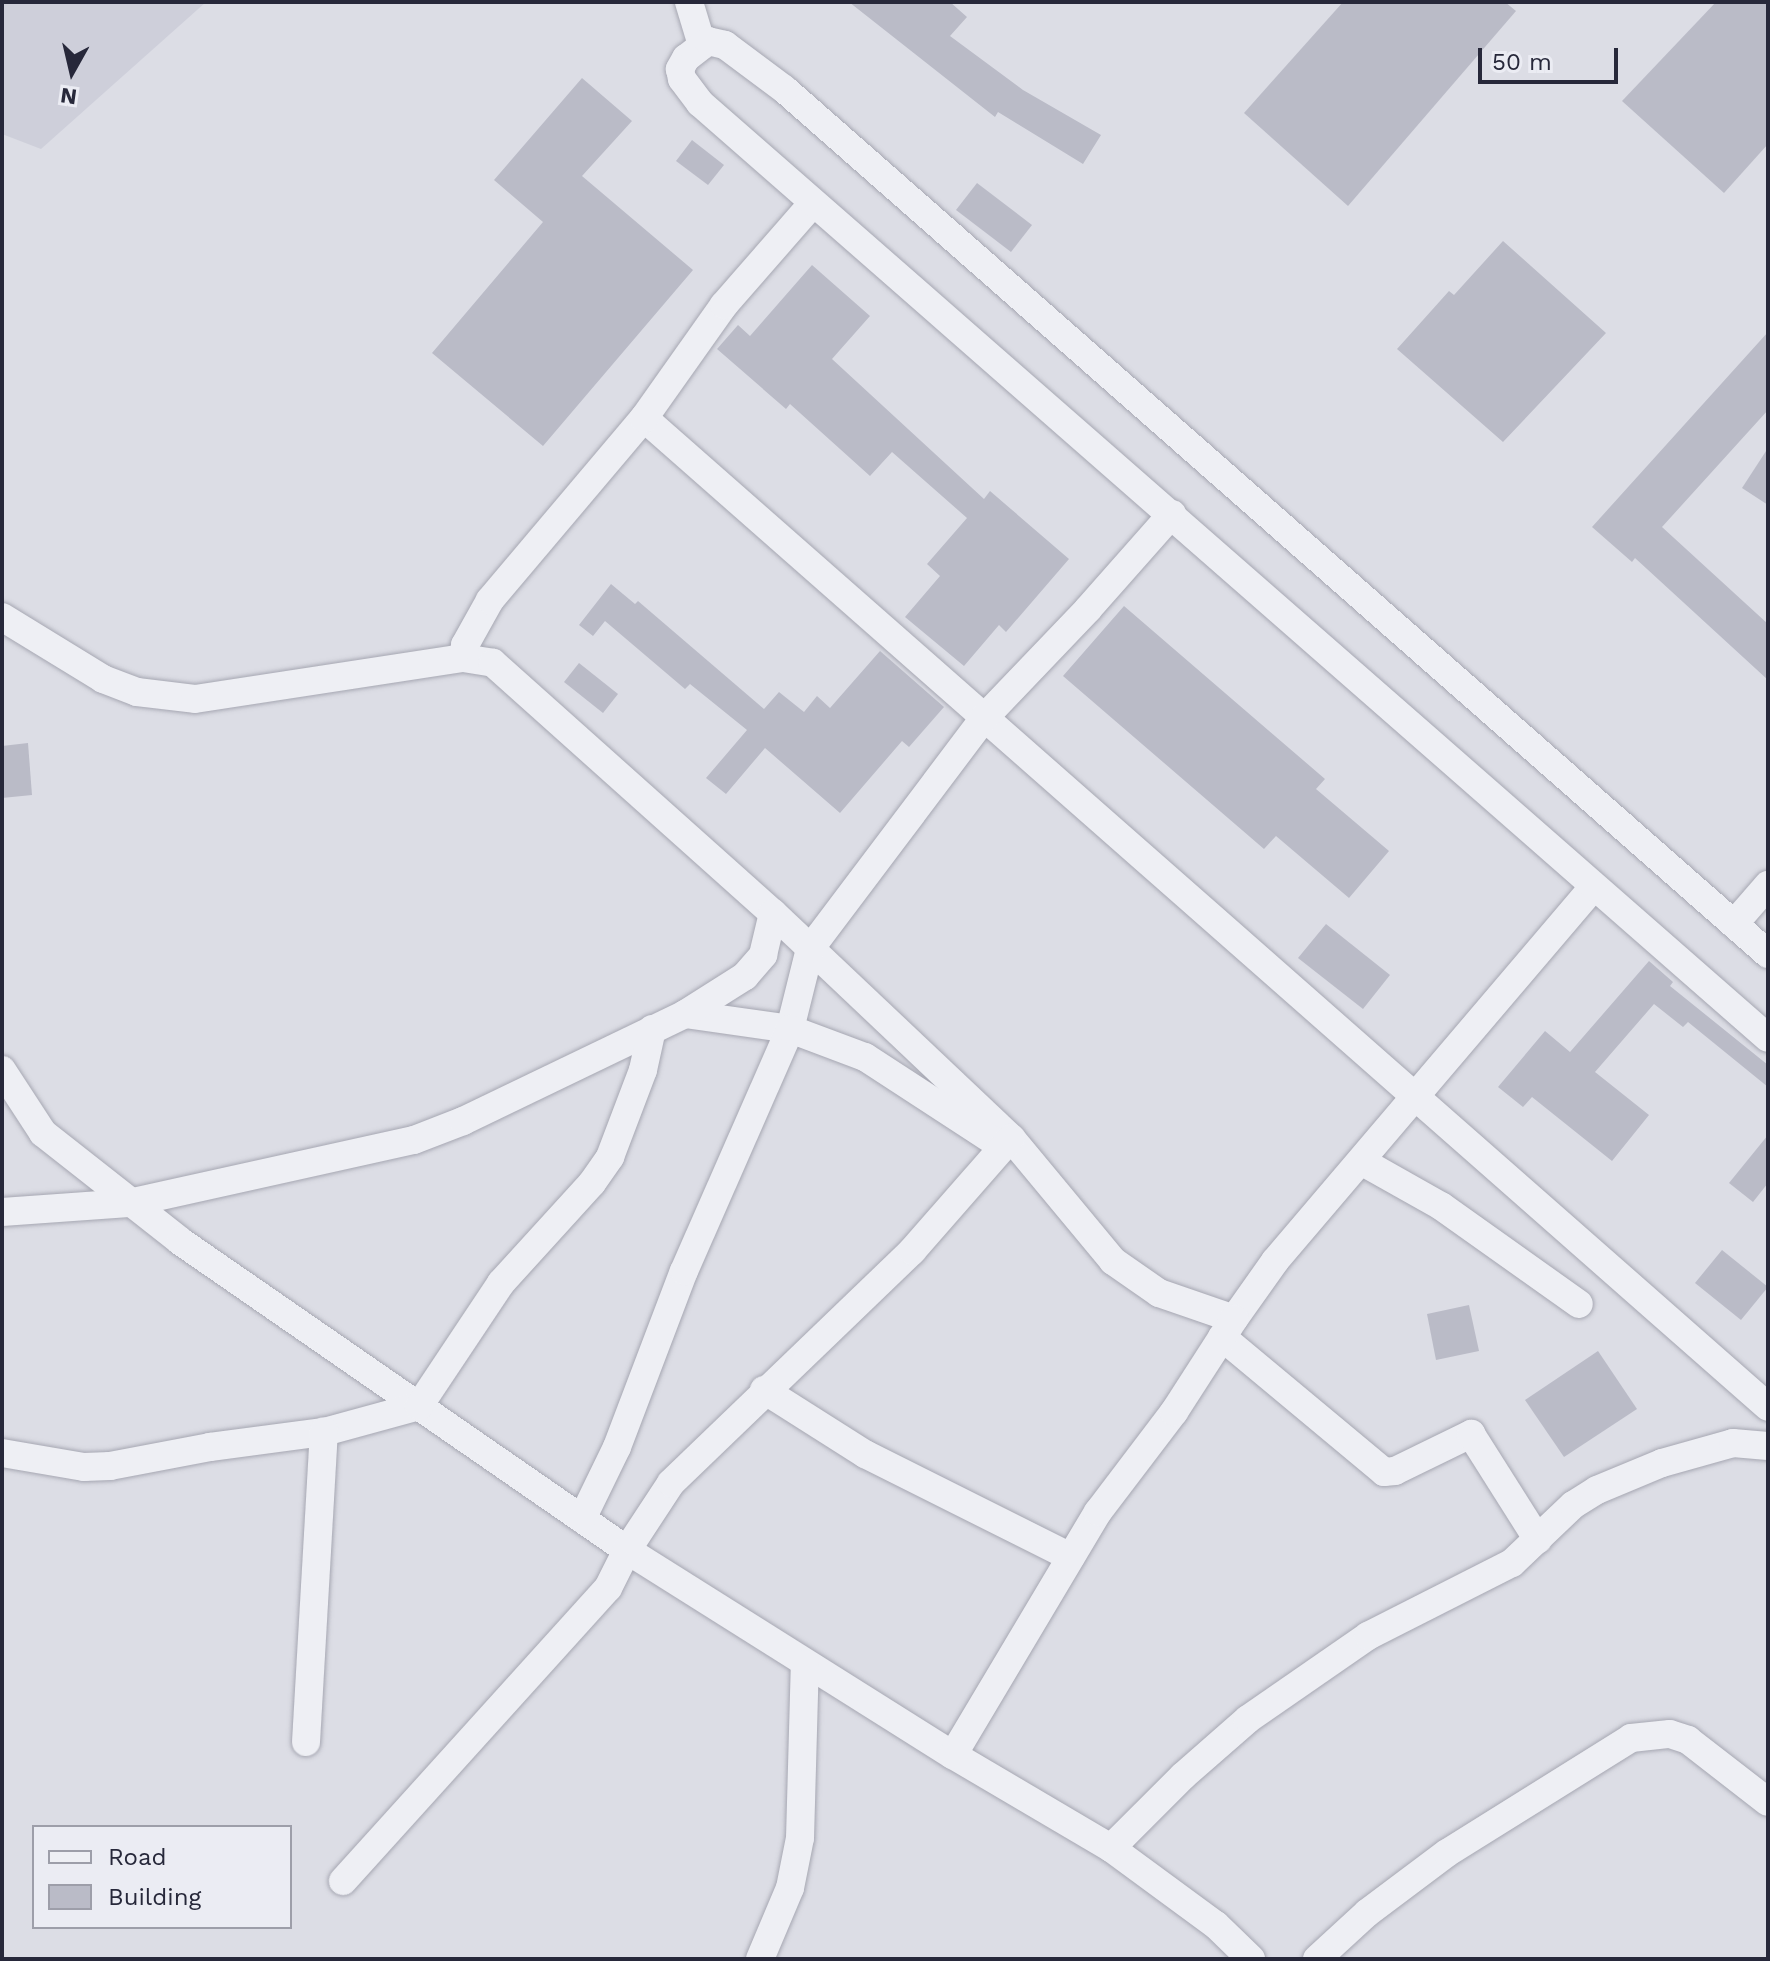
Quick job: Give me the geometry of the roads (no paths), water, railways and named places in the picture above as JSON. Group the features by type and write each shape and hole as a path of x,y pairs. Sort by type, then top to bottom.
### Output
{"street":[{"path":"689,2 702,45"},
{"path":"1768,954 784,89 725,45 708,41 686,58 680,69 682,79 700,103 1172,514 1593,888 1768,1038"},
{"path":"463,658 465,645 490,600 644,418 724,305 813,203"},
{"path":"644,418 1768,1407"},
{"path":"582,1519 617,1447 684,1271 790,1029 810,949 984,718 1088,609 1172,514"},
{"path":"2,617 103,679 137,692 195,699 463,658 493,663 773,913 1006,1142 1113,1261 1159,1293 1228,1328 1384,1472 1395,1471 1471,1434 1538,1540"},
{"path":"1734,924 1768,885"},
{"path":"953,1755 1098,1512 1174,1412 1275,1261 1593,888"},
{"path":"2,1212 129,1203 414,1140 463,1121 685,1014 757,965 773,913"},
{"path":"685,1014 790,1029 865,1057 1006,1142"},
{"path":"2,1453 84,1467 110,1466 210,1447 324,1432 419,1406 501,1283 592,1183 610,1157 643,1070 652,1029"},
{"path":"2,1070 43,1133 129,1203 627,1550 805,1664 1111,1848 1216,1925 1251,1959"},
{"path":"343,1881 608,1588 627,1550 671,1483 764,1390 912,1251 1006,1142"},
{"path":"1361,1161 1441,1206 1579,1304"},
{"path":"764,1390 865,1454 1071,1557"},
{"path":"306,1742 324,1432"},
{"path":"1111,1848 1183,1776 1248,1719 1368,1636 1512,1563 1573,1505 1621,1478 1733,1443 1768,1446"},
{"path":"760,1959 790,1888 800,1838 805,1664"},
{"path":"1317,1959 1367,1913 1447,1853 1631,1738 1670,1734 1688,1740 1768,1802"}]}
